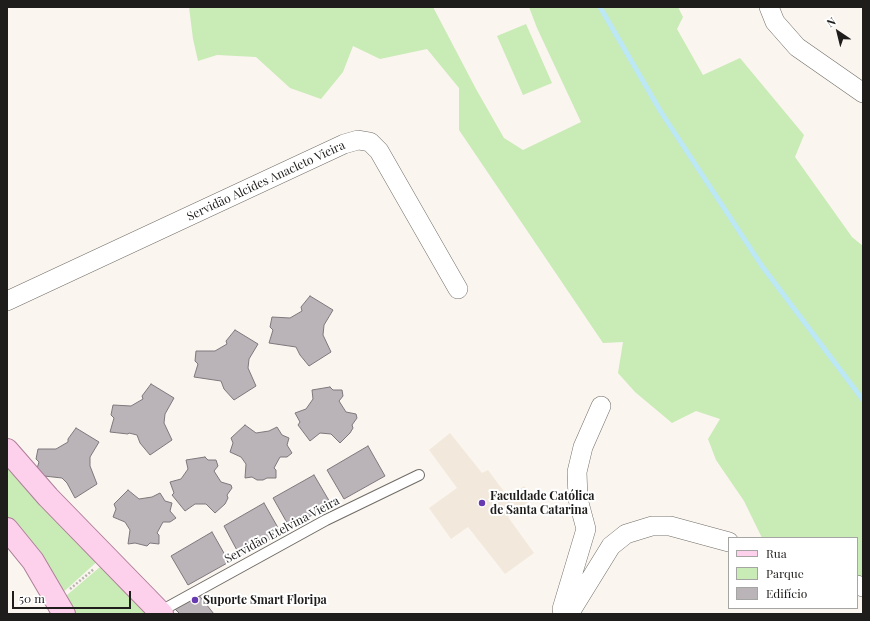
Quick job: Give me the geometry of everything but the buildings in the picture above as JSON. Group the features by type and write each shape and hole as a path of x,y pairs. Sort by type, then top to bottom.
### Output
{"main road":[{"path":"7,450 48,497 160,613"},
{"path":"8,531 33,561 60,607"}],"street":[{"path":"772,15 797,47 863,93"},
{"name":"Servidão Alcides Anacleto Vieira","path":"7,301 344,144 358,140 370,142 379,150 458,289"},
{"path":"565,612 586,529 578,499 577,472 583,447 601,406"},
{"path":"565,612 611,546 626,534 652,526 670,526 728,542"},
{"path":"550,594 565,612"}],"lane":[{"name":"Servidão Etelvina Vieira","path":"160,613 326,520 419,476"}],"path":[{"path":"60,607 107,558"}],"shaded area":[{"name":"Faculdade Católica de Santa Catarina","path":"450,433 482,473 488,470 508,497 524,486 534,498 508,517 534,553 505,574 468,527 451,539 429,508 457,488 429,450"}],"green space":[{"path":"189,7 433,7 476,89 504,138 523,150 581,122 537,28 529,7 678,7 683,17 677,29 703,75 740,58 804,135 795,157 852,237 863,246 863,579 858,577 858,537 762,537 744,501 716,460 708,439 720,419 696,411 672,423 635,392 618,373 623,342 603,343 459,130 459,88 427,49 380,59 353,46 343,72 321,99 290,88 256,57 217,55 198,61 193,39"},
{"path":"526,24 552,83 523,95 497,36"},
{"path":"7,456 101,558 59,596 7,525"},
{"path":"107,561 154,614 68,614 60,601"}],"waterway":[{"path":"600,7 661,112 762,266 863,400"}],"place":[{"name":"Faculdade Católica de Santa Catarina","path":"482,503"},
{"name":"Suporte Smart Floripa","path":"195,600"}]}
